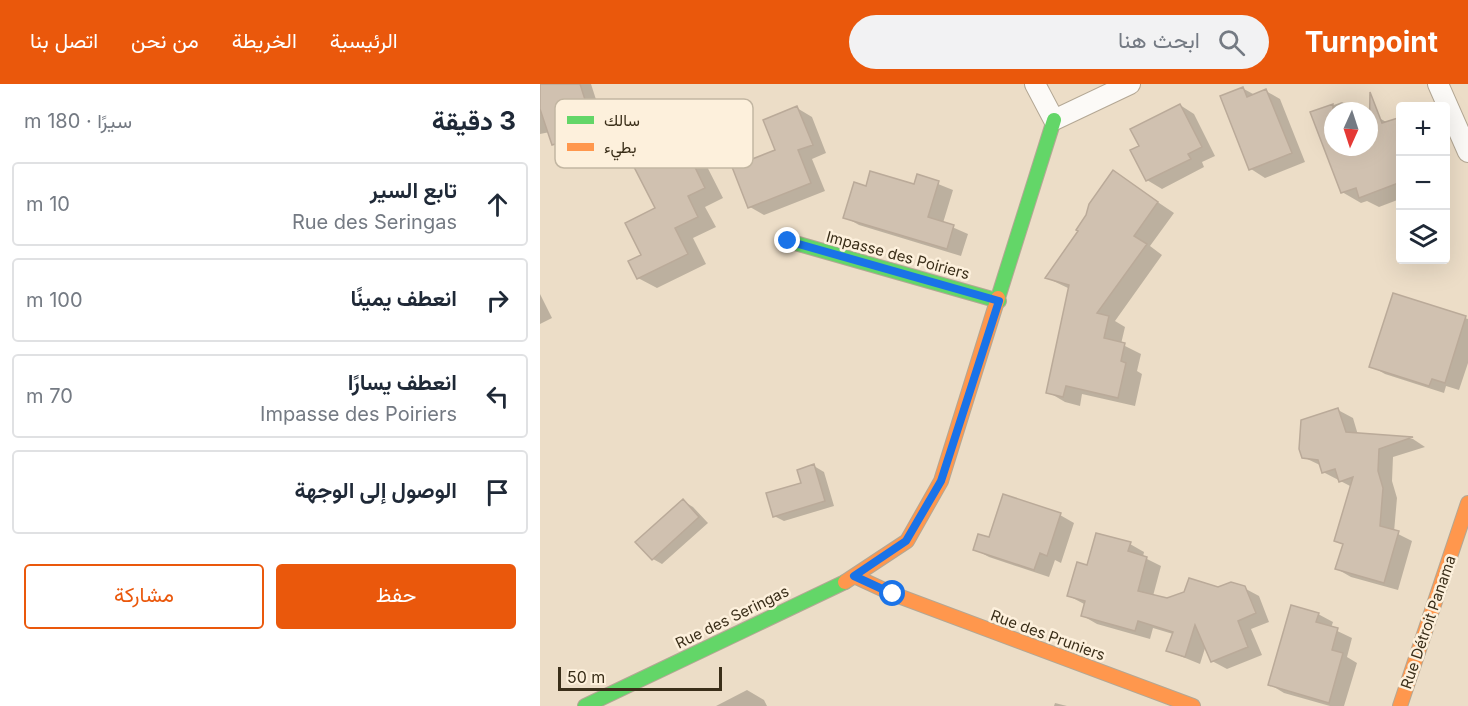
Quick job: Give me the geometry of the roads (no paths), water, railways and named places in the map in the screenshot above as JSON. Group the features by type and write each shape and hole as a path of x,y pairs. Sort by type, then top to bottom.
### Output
{"street":[{"path":"1035,84 1054,120 1130,84"},
{"path":"1438,84 1468,152"},
{"name":"Rue des Seringas","path":"585,706 838,586 906,541 941,481 1054,120"},
{"name":"Impasse des Poiriers","path":"788,241 999,301"},
{"name":"Rue Détroit Panama","path":"1400,706 1460,553 1468,503"},
{"name":"Rue des Pruniers","path":"854,576 893,594 1192,706"}]}
